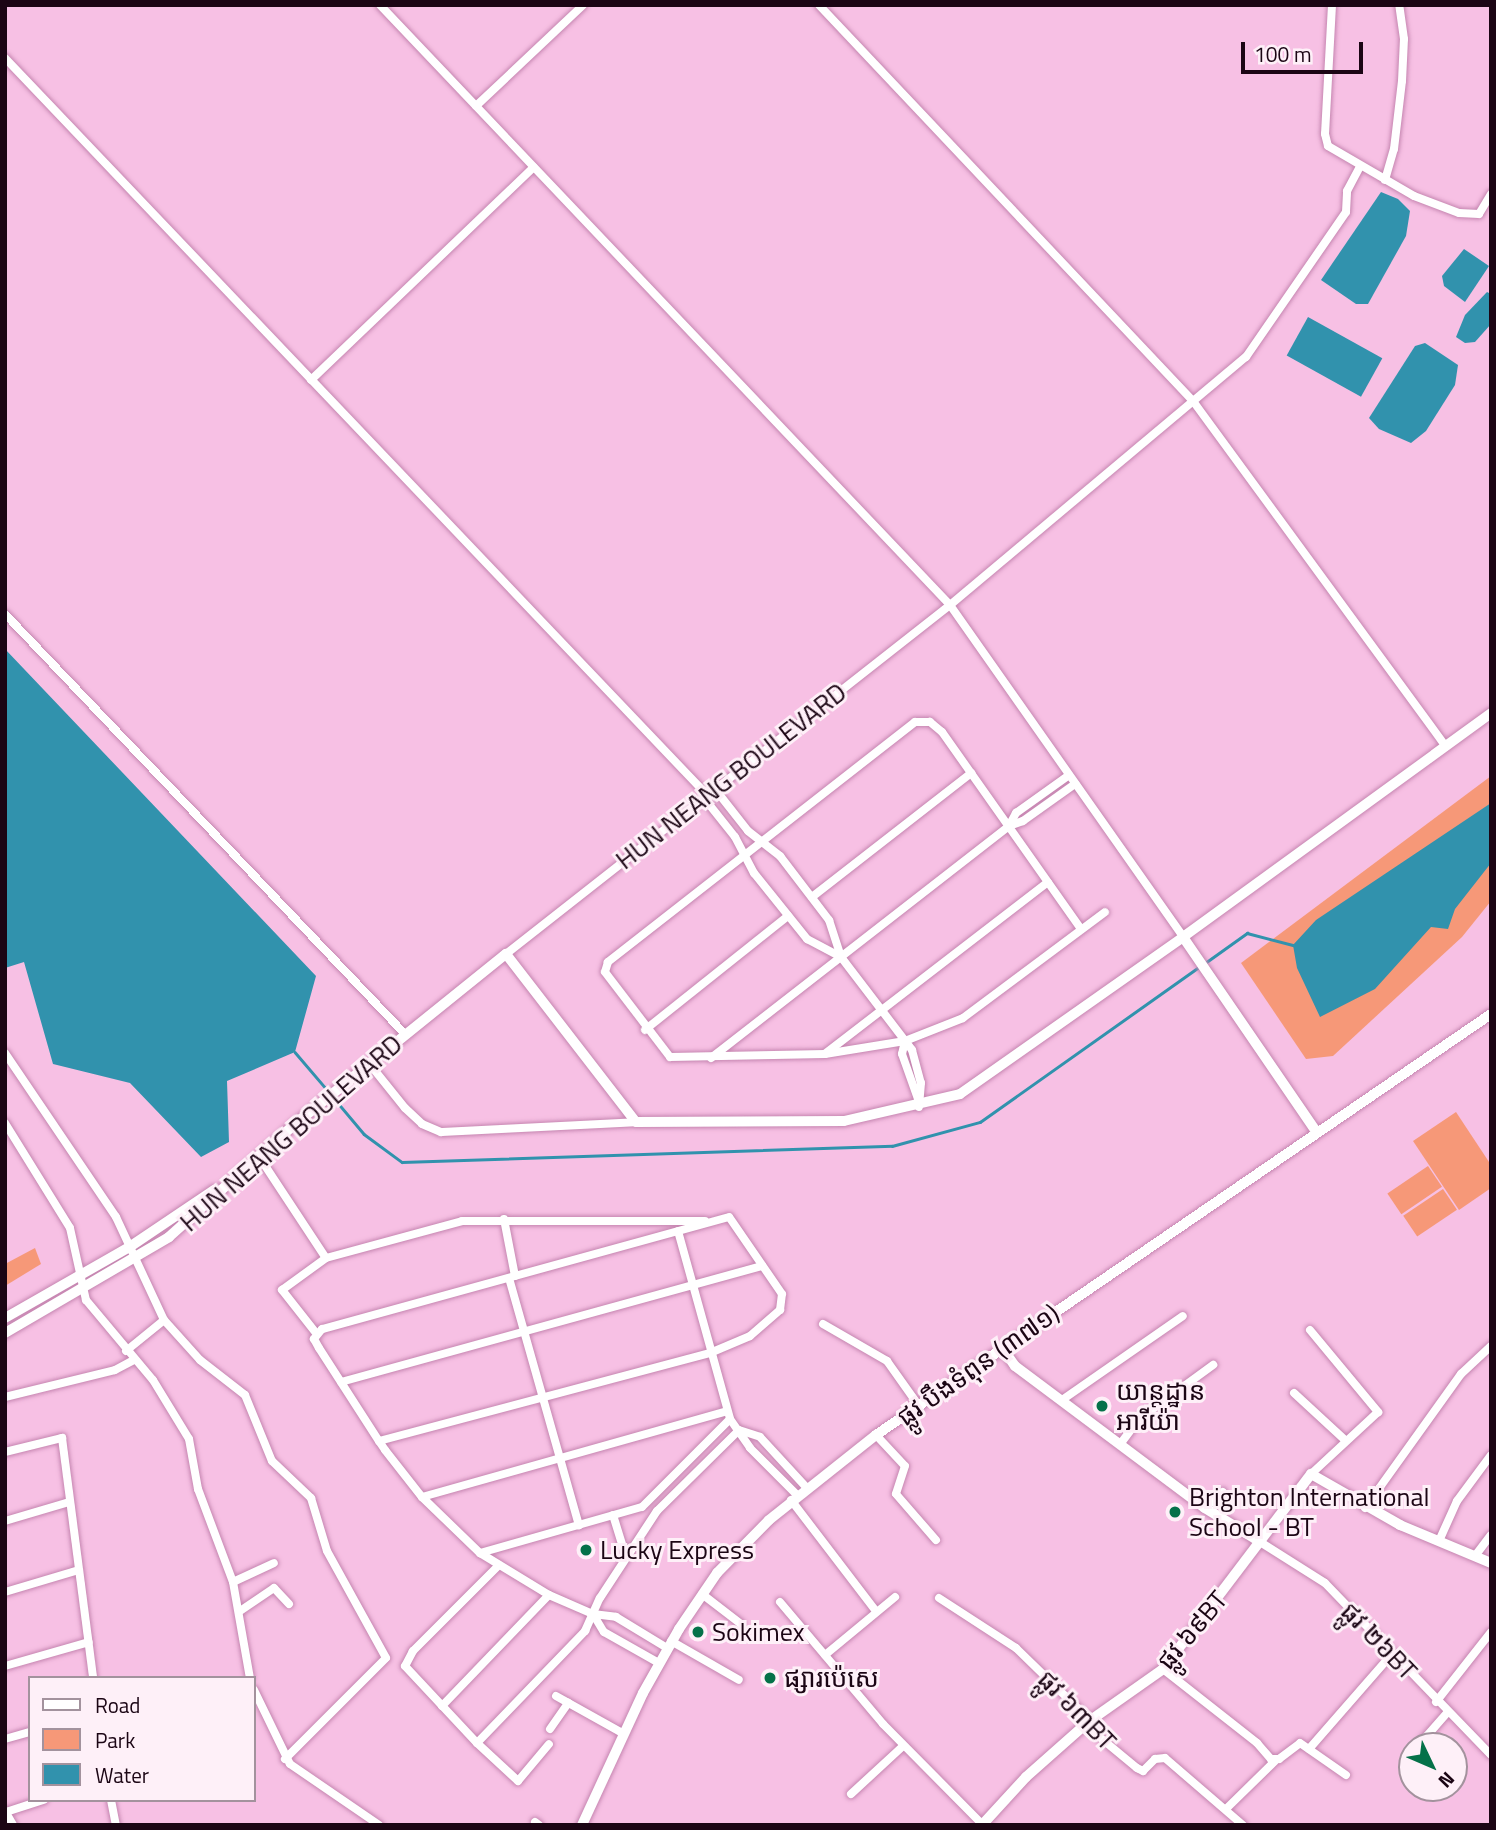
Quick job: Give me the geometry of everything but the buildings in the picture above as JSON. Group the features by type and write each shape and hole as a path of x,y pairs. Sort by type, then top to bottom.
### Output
{"main road":[{"path":"506,954 636,1122 844,1121 960,1094 993,1075 1183,937 1315,1130"},
{"name":"HUN NEANG BOULEVARD","path":"5,1333 83,1291 137,1258 194,1218 223,1185 258,1155 366,1064 506,954"},
{"name":"ផ្លូវ បឹងទំពុន (៣៧១)","path":"586,1823 624,1734 669,1644 702,1594 741,1546 806,1487 876,1435 1315,1130 1491,1014"},
{"path":"5,1318 131,1247 223,1185"}],"street":[{"path":"380,5 950,605 1183,937 1491,713"},
{"path":"476,106 583,5"},
{"path":"819,5 1193,401 1445,745"},
{"path":"1332,5 1325,139 1331,148 1385,180 1459,213 1479,214 1491,194"},
{"path":"1385,180 1394,149 1402,81 1404,39 1399,5"},
{"path":"5,58 705,797 745,855 754,873 807,939 841,957"},
{"path":"311,380 534,167"},
{"name":"HUN NEANG BOULEVARD","path":"506,954 950,605 1246,358 1346,212 1347,191 1360,167"},
{"path":"5,614 405,1034"},
{"path":"1081,929 942,732 930,722 915,722 608,962 606,978 645,1030 670,1057 825,1054 905,1041 963,1018 1105,912"},
{"path":"812,897 971,773"},
{"path":"1009,826 1016,813 1069,775"},
{"path":"711,1058 1009,826 1075,785"},
{"path":"715,789 761,842 780,856 812,897 829,920 841,957 905,1041"},
{"path":"1042,794 1049,803"},
{"path":"725,824 736,816"},
{"path":"825,1054 1048,882"},
{"path":"645,1030 788,916"},
{"path":"905,1041 902,1054 919,1103"},
{"path":"5,1053 80,1157 137,1258 146,1288 164,1321 200,1360 245,1395 272,1461 311,1498 327,1551 386,1658 285,1759"},
{"path":"366,1064 422,1124 441,1132 636,1122"},
{"path":"5,1123 70,1228 83,1291 126,1351 173,1408 189,1439 198,1489 233,1582 250,1676"},
{"path":"258,1155 326,1258"},
{"path":"316,1333 729,1217 782,1294 780,1310 740,1342 710,1353 379,1441"},
{"path":"504,1219 512,1277 524,1331 579,1525"},
{"path":"715,1221 462,1221 326,1258 282,1290 316,1333 319,1349 379,1441 422,1497 480,1553 549,1595 593,1614 616,1617 739,1680"},
{"path":"678,1231 728,1415 750,1448 794,1498 875,1610"},
{"path":"341,1382 762,1266"},
{"path":"1062,1400 1183,1316"},
{"path":"126,1351 164,1321"},
{"path":"823,1324 887,1361 919,1406"},
{"name":"ផ្លូវ ៦៩BT","path":"982,1824 1026,1777 1088,1722 1163,1669 1222,1596 1257,1540 1311,1474 1378,1412 1310,1330"},
{"path":"1365,1508 1461,1374 1491,1346"},
{"path":"1003,1349 1015,1366 1205,1508 1257,1540"},
{"path":"5,1397 115,1370 134,1360"},
{"path":"1121,1443 1139,1419 1213,1365"},
{"path":"1294,1393 1345,1440"},
{"path":"422,1497 728,1415"},
{"path":"480,1553 642,1507 728,1415"},
{"path":"739,1430 760,1437 806,1487"},
{"path":"478,1743 585,1631 626,1557 657,1511 739,1430"},
{"path":"876,1435 905,1466 896,1494 936,1540"},
{"path":"5,1452 62,1438 93,1676"},
{"path":"1439,1541 1457,1502 1491,1455"},
{"path":"1311,1474 1365,1508 1491,1563"},
{"path":"1205,1508 1223,1492"},
{"path":"5,1521 69,1502"},
{"path":"613,1515 626,1557"},
{"path":"1475,1556 1491,1535"},
{"name":"ផ្លូវ ២៦BT","path":"1257,1540 1325,1583 1436,1702 1491,1755"},
{"path":"233,1582 274,1563"},
{"path":"499,1565 406,1659 410,1676 519,1781 550,1744"},
{"path":"5,1592 79,1570"},
{"path":"240,1611 274,1588 289,1604"},
{"path":"702,1594 741,1624"},
{"path":"442,1706 549,1595"},
{"path":"825,1655 871,1618 875,1610 895,1597"},
{"name":"ផ្លូវ ៦៣BT","path":"939,1598 1016,1648 1088,1722 1091,1730 1137,1768 1143,1770 1155,1759 1165,1758 1227,1808 1243,1825"},
{"path":"780,1602 903,1746 982,1824"},
{"path":"593,1614 604,1632 659,1663"},
{"path":"1436,1702 1491,1632"},
{"path":"5,1667 89,1642"},
{"path":"1309,1749 1392,1654"},
{"path":"1163,1669 1275,1761"},
{"path":"256,1694 285,1759 305,1777 380,1825"},
{"path":"556,1696 624,1734"},
{"path":"550,1729 568,1703"},
{"path":"1430,1732 1447,1713"},
{"path":"5,1739 28,1733"},
{"path":"1227,1808 1295,1742 1346,1775"},
{"path":"850,1794 903,1746"},
{"path":"13,1825 6,1811 37,1802"},
{"path":"111,1802 116,1825"}],"green space":[{"path":"1491,776 1491,901 1462,937 1333,1056 1306,1059 1241,963"},
{"path":"1456,1112 1491,1165 1491,1188 1459,1210 1413,1141"},
{"path":"1428,1166 1442,1187 1401,1214 1387,1193"},
{"path":"1443,1189 1457,1210 1417,1237 1403,1216"},
{"path":"35,1248 41,1264 5,1286 5,1264"}],"water":[{"path":"1381,192 1398,199 1410,211 1406,236 1368,304 1356,304 1321,280"},
{"path":"1464,249 1489,266 1465,302 1444,286 1442,276"},
{"path":"1487,292 1491,294 1491,324 1475,342 1465,343 1456,337 1465,315"},
{"path":"1308,317 1382,358 1361,397 1287,355"},
{"path":"1425,343 1458,365 1455,385 1426,431 1411,443 1379,429 1369,418 1415,346"},
{"path":"5,649 316,976 295,1052 227,1081 229,1142 201,1157 130,1083 53,1064 24,962 5,968"},
{"path":"1491,803 1491,863 1455,909 1448,929 1431,927 1375,989 1320,1017 1297,968 1293,945 1316,920"}],"waterway":[{"path":"1205,963 1247,933 1293,945"},
{"path":"333,1097 364,1134 402,1162 892,1146 980,1122 1199,967"},
{"path":"295,1052 329,1092"}],"place":[{"name":"យាន្ដដ្ឋាន អារីយ៉ា","path":"1102,1406"},
{"name":"Brighton International School - BT","path":"1175,1512"},
{"name":"Lucky Express","path":"586,1550"},
{"name":"Sokimex","path":"698,1632"},
{"name":"ផ្សារប៉េសេ","path":"770,1678"}]}
